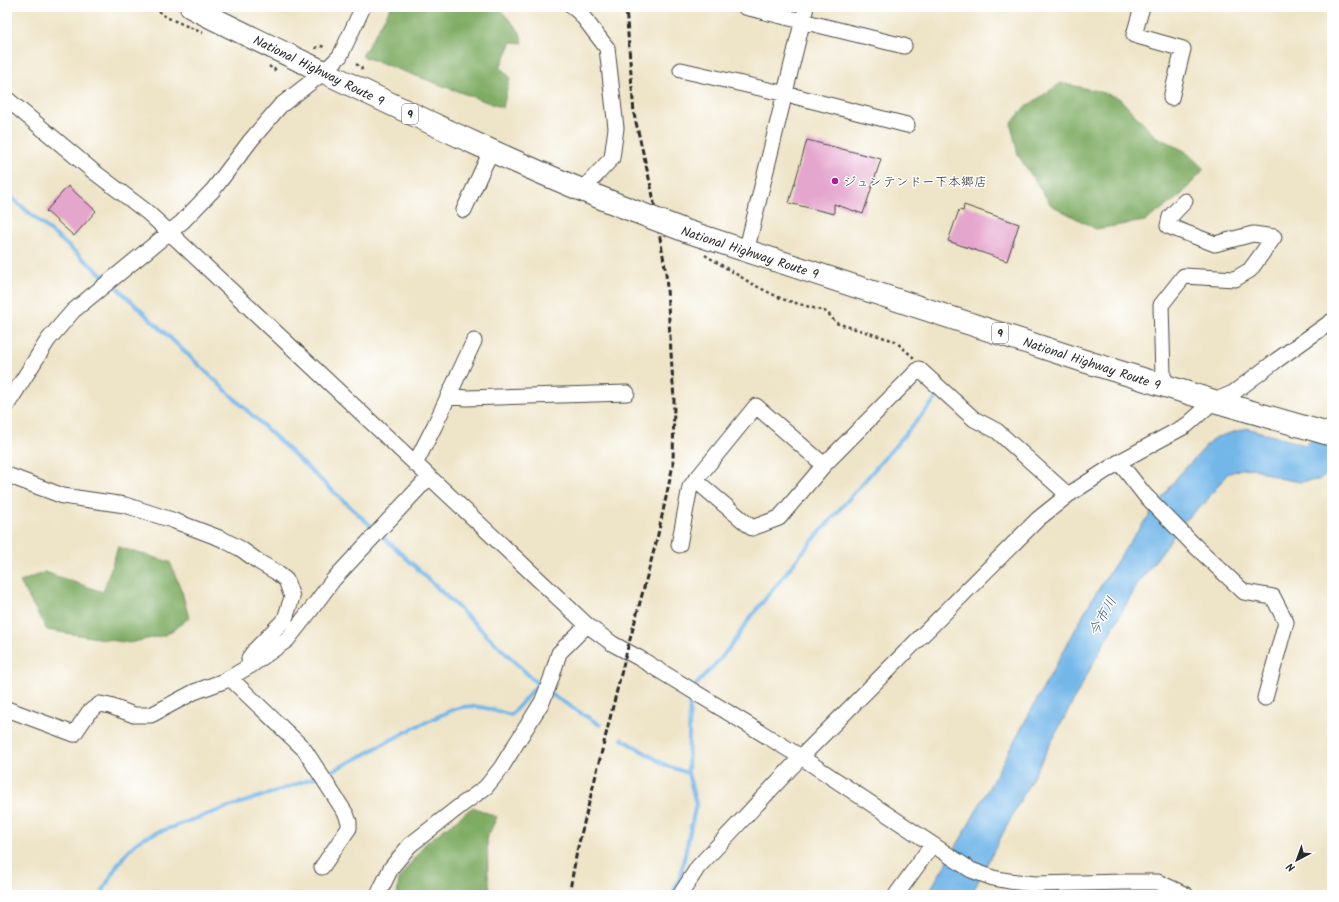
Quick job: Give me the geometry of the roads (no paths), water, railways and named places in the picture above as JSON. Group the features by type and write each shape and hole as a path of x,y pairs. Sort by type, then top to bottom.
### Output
{"highway":[{"name":"National Highway Route 9","path":"191,7 230,28 490,151 582,190 686,231 746,252 1167,387 1324,433"}],"street":[{"path":"7,405 48,340 73,311 182,222 213,190 251,140 280,106 324,72 340,56 363,7"},
{"path":"573,7 580,13 607,48 616,128 612,158 582,190"},
{"path":"745,7 805,14 904,46"},
{"path":"1142,7 1134,34 1183,49 1171,98"},
{"path":"746,252 805,14"},
{"path":"681,70 786,94 907,125"},
{"path":"7,98 93,171 147,212 169,232 587,626 614,644 801,756 971,870 1009,882 1035,884 1158,882 1186,895"},
{"path":"464,210 490,151"},
{"path":"1167,387 1163,375 1161,305 1184,276 1235,279 1250,270 1274,237 1253,234 1215,244 1168,226 1170,218 1185,201"},
{"path":"680,895 698,867 801,756 1038,519 1068,495 1119,462 1187,424 1214,401 1233,393 1332,321"},
{"path":"415,464 449,396 474,341"},
{"path":"695,480 752,528 779,518 824,465 919,369 974,418 997,431 1068,495"},
{"path":"449,396 466,398 627,393"},
{"path":"679,545 690,487 756,406 824,465"},
{"path":"1119,462 1130,478 1188,540 1244,592 1273,597 1286,622 1265,698"},
{"path":"7,475 63,496 125,505 172,520 222,539 242,549 258,562 276,572 286,580 292,597 285,619 249,658 250,666"},
{"path":"7,709 74,734 90,712 100,704 134,715 151,715 194,692 224,682 287,640 333,580 429,477"},
{"path":"378,895 391,868 410,845 486,787 501,768 542,702 559,653 587,626"},
{"path":"230,678 304,749 346,814 349,822 349,828 322,867"},
{"path":"896,895 938,849"}],"water":[{"name":"今市川","path":"1332,424 1332,472 1318,480 1300,482 1279,478 1253,468 1241,469 1227,474 1204,504 1186,519 1138,584 1104,643 971,895 927,895 964,833 1092,599 1131,540 1178,476 1214,438 1247,428 1305,445"}],"waterway":[{"path":"7,194 107,279"},
{"path":"113,284 322,481 419,570 543,689"},
{"path":"694,688 721,658 749,619 802,553 940,394"},
{"path":"101,895 124,856 144,838 333,770 420,725 458,708 471,706 491,709 511,715 538,684"},
{"path":"549,693 600,725"},
{"path":"672,895 680,877 696,804 688,773 690,698 692,695"},
{"path":"622,739 667,766 688,773"}],"railway":[{"path":"569,895 577,851 625,658 657,539 673,465 674,400 666,273 652,191 634,114 626,7"}],"place":[{"name":"ジュンテンドー下本郷店","path":"835,181"}]}
